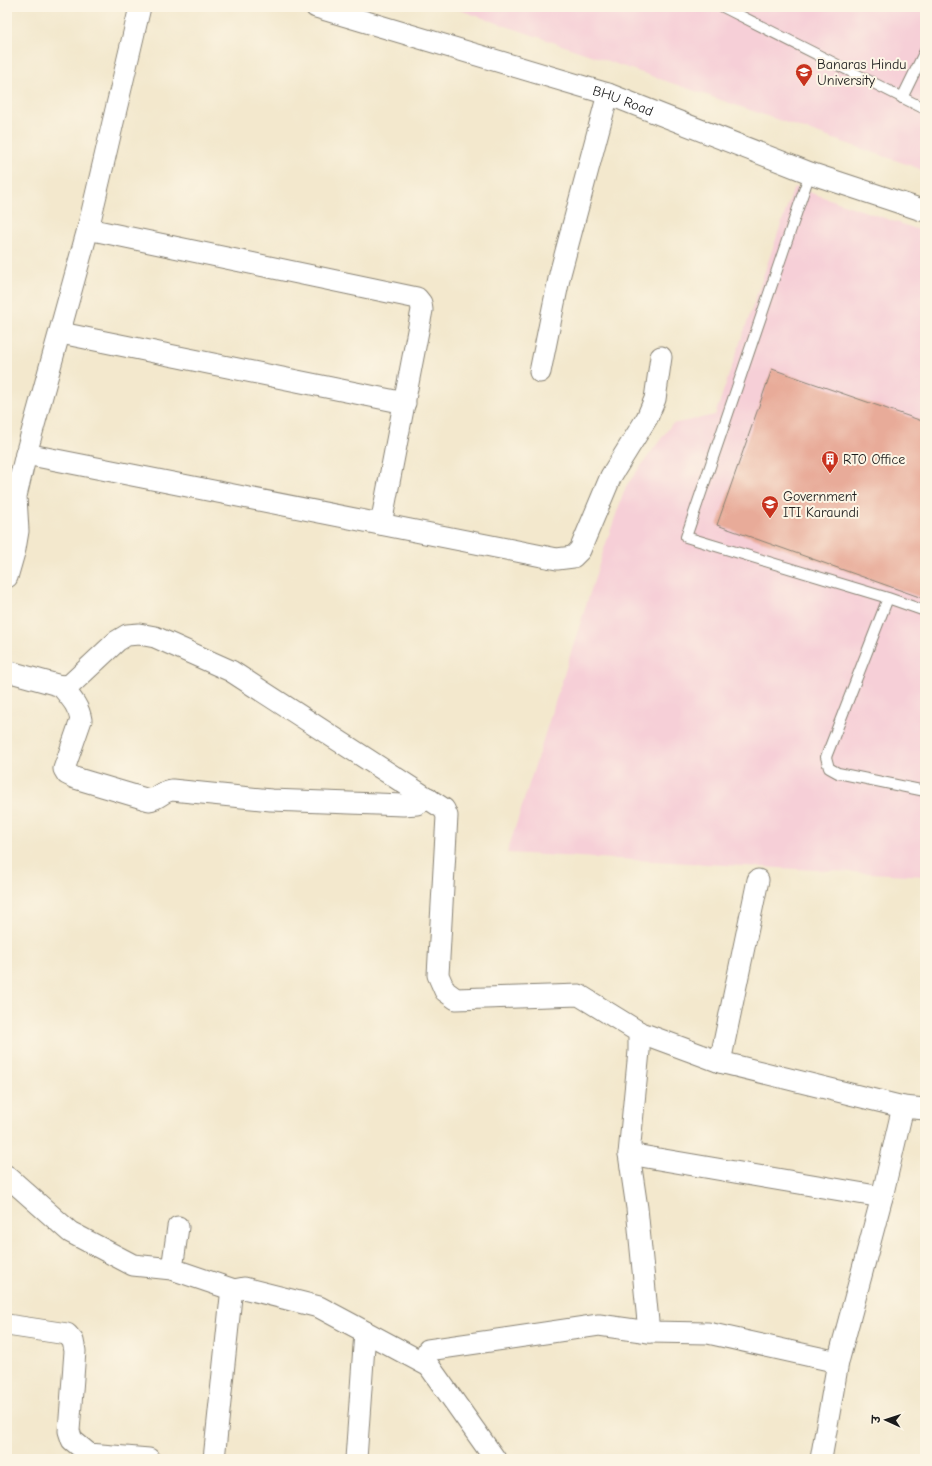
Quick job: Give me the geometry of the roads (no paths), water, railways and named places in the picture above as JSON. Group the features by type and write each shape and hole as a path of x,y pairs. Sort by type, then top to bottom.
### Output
{"street":[{"path":"7,577 15,550 18,531 16,496 26,454 61,333 88,229 140,7"},
{"name":"BHU Road","path":"316,7 608,94 810,173 925,211"},
{"path":"540,372 560,274 608,94"},
{"path":"88,229 416,298 421,303 422,310 381,524"},
{"path":"61,333 405,403"},
{"path":"26,454 557,559 573,557 580,550 610,476 647,418 655,399 661,357"},
{"path":"7,671 61,686 70,685 116,641 127,635 139,634 155,636 231,671 444,809 447,816 438,975 445,992 456,999 579,994 639,1032 720,1062 903,1107 925,1109"},
{"path":"61,686 76,704 80,712 80,720 64,769 67,774 75,778 149,800 156,800 166,791 172,790 271,800 403,805 417,804 428,798"},
{"path":"720,1062 758,880"},
{"path":"639,1032 639,1051 629,1154 637,1208 649,1332"},
{"path":"822,1459 838,1362 882,1197 903,1107"},
{"path":"629,1154 882,1197"},
{"path":"7,1176 70,1232 133,1266 172,1269 234,1290 244,1288 319,1307 429,1366 495,1459"},
{"path":"172,1269 178,1227"},
{"path":"214,1459 231,1297 234,1290"},
{"path":"7,1325 67,1334 73,1341 75,1351 69,1430 72,1440 78,1446 89,1454 149,1459"},
{"path":"428,1350 599,1325 649,1332 708,1334 838,1362"},
{"path":"356,1459 365,1332"}],"lane":[{"path":"723,7 925,109"},
{"path":"902,98 925,51"},
{"path":"810,173 686,537 888,598 925,612"},
{"path":"888,598 826,757 829,768 838,773 925,792"}],"place":[{"name":"Banaras Hindu University","path":"804,87"},
{"name":"RTO Office","path":"830,474"},
{"name":"Government ITI Karaundi","path":"770,519"}]}
